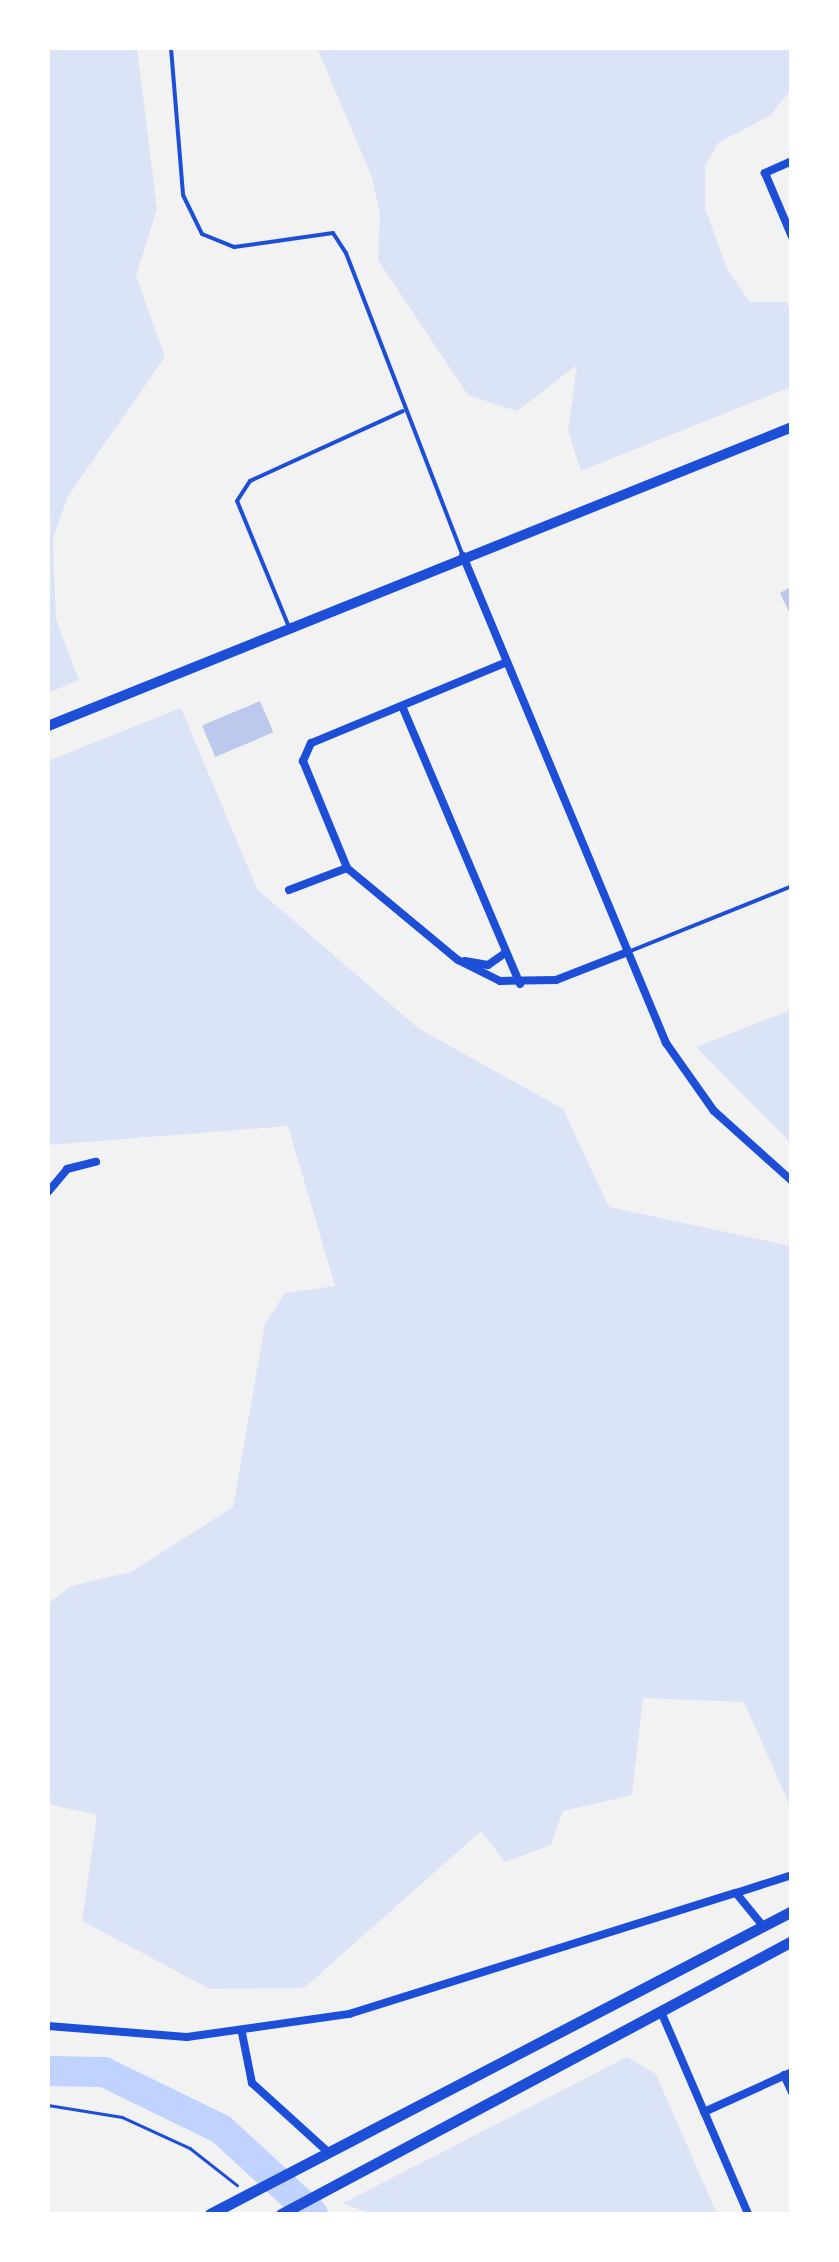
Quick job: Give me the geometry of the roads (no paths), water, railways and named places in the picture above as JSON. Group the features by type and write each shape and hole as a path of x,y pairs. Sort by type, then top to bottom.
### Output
{"main road":[{"path":"216,2212 792,1911"},
{"path":"280,2214 662,2014 792,1941"}],"street":[{"path":"792,161 765,172 792,237"},
{"path":"48,726 792,427"},
{"path":"463,556 666,1043 714,1111 792,1181"},
{"path":"507,662 311,743 303,761 347,868 458,960 520,984 556,980 628,952"},
{"path":"402,706 520,984"},
{"path":"288,890 347,868"},
{"path":"458,960 488,964 504,958 504,949"},
{"path":"48,1192 66,1170 96,1162"},
{"path":"48,2026 187,2037 242,2033 349,2014 792,1875"},
{"path":"736,1893 763,1926"},
{"path":"662,2014 748,2214"},
{"path":"242,2033 252,2083 328,2152"},
{"path":"704,2112 788,2073 792,2092"}],"lane":[{"path":"171,48 183,195 202,234 234,247 333,234 346,252 403,411 463,556"},
{"path":"290,626 237,501 250,480 403,411"},
{"path":"628,952 792,886"}],"waterway":[{"path":"48,2071 104,2072 221,2129 313,2214"}]}
